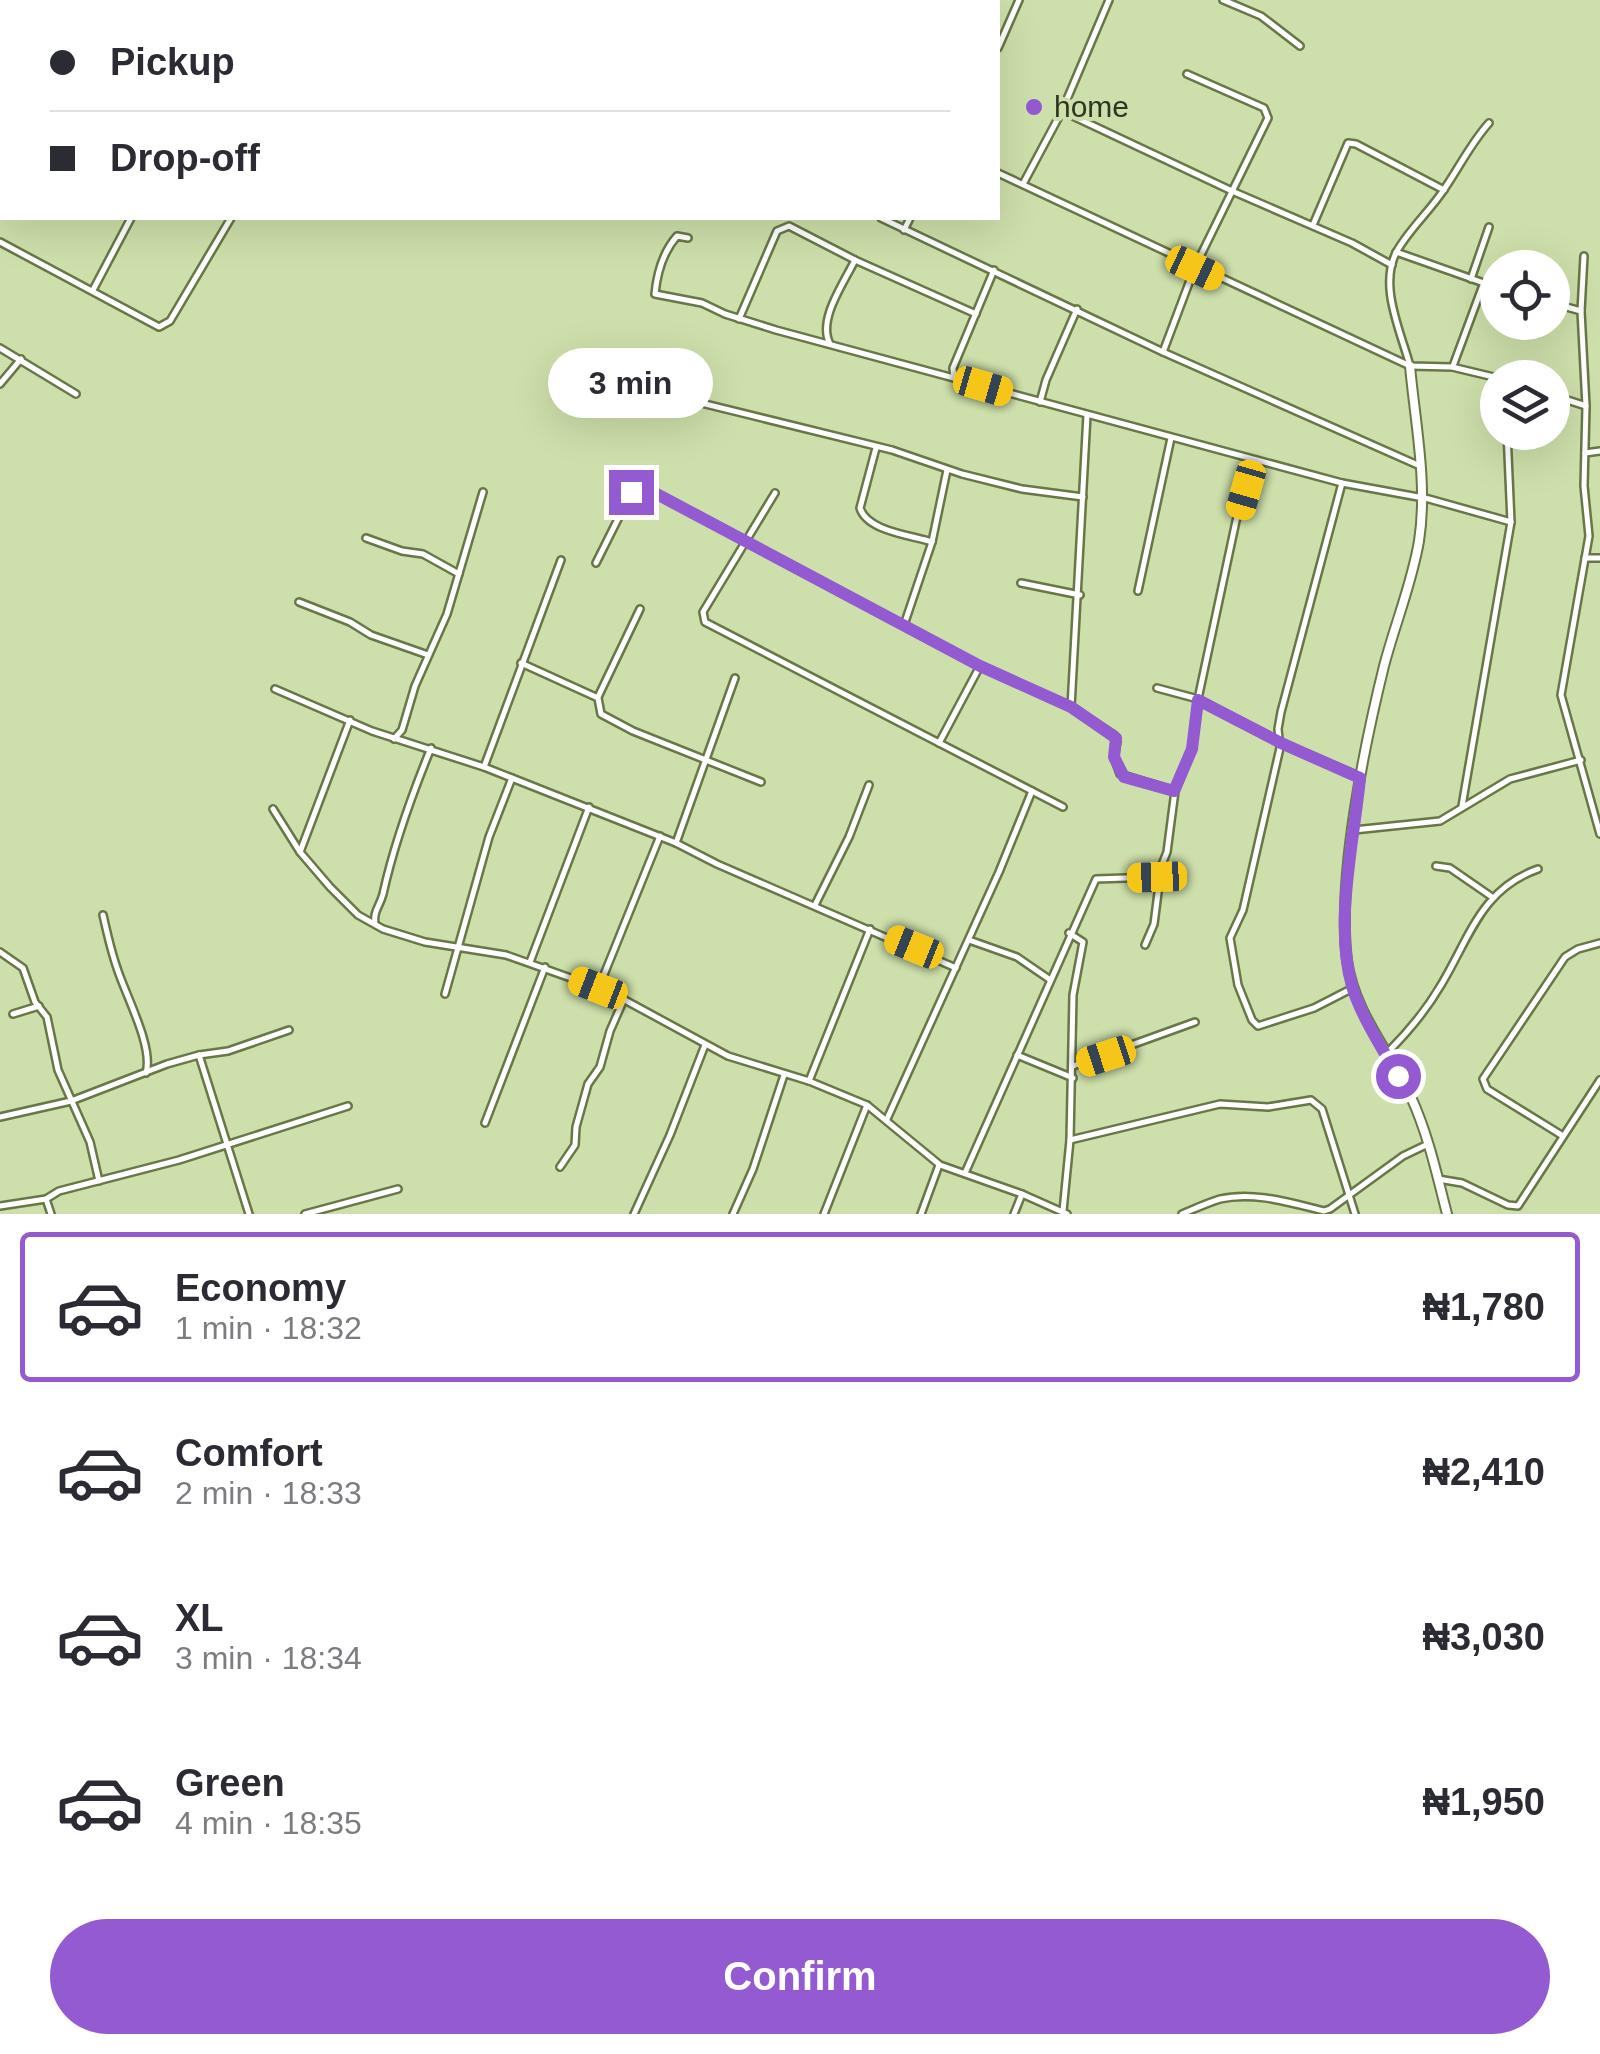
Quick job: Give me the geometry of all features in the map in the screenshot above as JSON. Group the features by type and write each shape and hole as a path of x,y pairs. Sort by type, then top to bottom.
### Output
{"street":[{"path":"1000,43 1019,0"},
{"path":"1023,184 1062,110 1109,0"},
{"path":"1223,0 1261,16 1300,46"},
{"path":"1163,352 1195,268 1267,113 1264,108 1187,74"},
{"path":"1062,110 1392,264"},
{"path":"1447,1214 1411,1097 1353,988 1346,930 1360,778 1384,667 1418,545 1420,466 1410,366 1392,300 1392,264 1396,252 1489,122"},
{"path":"1312,225 1348,143 1444,190"},
{"path":"1000,174 1410,366 1480,374"},
{"path":"92,291 130,220"},
{"path":"0,242 159,327 170,321 229,220"},
{"path":"884,220 1163,352 1420,466"},
{"path":"904,230 909,220"},
{"path":"739,318 779,228 788,226 976,314"},
{"path":"1472,280 1488,227"},
{"path":"688,238 677,236 672,242 660,269 655,294 702,302 739,318 1171,438 1511,522"},
{"path":"1396,252 1480,283"},
{"path":"1584,256 1584,486 1589,536 1561,695 1600,834"},
{"path":"830,344 826,322 855,260"},
{"path":"954,378 953,368 994,270"},
{"path":"1452,368 1480,292"},
{"path":"1570,308 1581,311"},
{"path":"1040,402 1077,309"},
{"path":"0,348 76,394"},
{"path":"0,384 21,360"},
{"path":"689,400 892,450 947,470 1022,489 1083,498"},
{"path":"1570,401 1586,406"},
{"path":"1071,707 1087,415"},
{"path":"1138,591 1171,438"},
{"path":"876,448 860,508 863,517 932,542"},
{"path":"1462,806 1511,522 1507,450"},
{"path":"1585,452 1600,452"},
{"path":"1145,946 1154,924 1157,877 1167,852 1174,791 1192,749 1198,700 1236,521 1255,460"},
{"path":"904,626 932,542 947,470"},
{"path":"1342,483 1281,712 1281,743 1244,910 1230,933 1238,984 1252,1020 1261,1026 1314,1008 1353,988"},
{"path":"394,739 402,730 428,654 448,614 483,492"},
{"path":"596,564 631,492 653,492 980,666 1071,707 1116,738 1114,757 1120,774 1174,791"},
{"path":"775,493 703,612 705,622 1063,806"},
{"path":"366,538 424,554 459,574"},
{"path":"1585,558 1600,558"},
{"path":"484,767 561,560"},
{"path":"1021,584 1080,595"},
{"path":"299,602 428,654"},
{"path":"640,609 598,698 601,714 633,731 762,782"},
{"path":"521,663 598,698"},
{"path":"938,744 980,666"},
{"path":"676,843 735,678"},
{"path":"274,688 394,739 484,767 660,836 956,968"},
{"path":"1157,688 1198,700 1360,778"},
{"path":"300,852 350,720"},
{"path":"402,730 407,742"},
{"path":"376,925 374,916 382,899 396,835 431,748"},
{"path":"1354,830 1440,821 1510,780 1581,760"},
{"path":"444,994 496,814 512,778"},
{"path":"815,906 849,837 869,784"},
{"path":"888,1119 1032,791"},
{"path":"530,962 588,807"},
{"path":"273,809 300,852 348,906 393,934 530,962 598,988 663,1018 705,1045 867,1105 940,1165 1065,1212 1073,994 1083,942 1069,933"},
{"path":"598,988 660,836"},
{"path":"1436,866 1450,868 1492,896"},
{"path":"1386,1054 1442,985 1492,896 1516,876 1538,869"},
{"path":"965,1174 1096,879 1157,877"},
{"path":"102,915 147,1057 146,1072"},
{"path":"809,1081 870,929"},
{"path":"969,940 1016,957 1049,979"},
{"path":"1563,1136 1482,1083 1565,957 1600,943"},
{"path":"0,952 23,968 47,1018 58,1070 90,1142 99,1180"},
{"path":"485,1123 545,967"},
{"path":"560,1167 575,1146 588,1084 600,1067 624,999"},
{"path":"14,1014 39,1006"},
{"path":"1073,1066 1195,1022"},
{"path":"0,1117 71,1101 146,1072 289,1030"},
{"path":"634,1214 705,1045"},
{"path":"199,1055 249,1214"},
{"path":"1016,1055 1072,1078"},
{"path":"733,1214 784,1075"},
{"path":"1438,1179 1462,1183 1518,1206 1600,1080"},
{"path":"1070,1140 1220,1104 1268,1107 1311,1100 1322,1110 1354,1214"},
{"path":"824,1214 867,1105"},
{"path":"0,1206 46,1198 59,1190 228,1145 348,1106"},
{"path":"1182,1214 1221,1199 1263,1197 1323,1212 1403,1156 1428,1144"},
{"path":"921,1214 940,1165"},
{"path":"306,1214 326,1212 398,1189"},
{"path":"1014,1214 1022,1194"},
{"path":"46,1198 51,1214"}],"place":[{"name":"home","path":"1034,107"}],"route":[{"path":"631,492 653,492 980,666 1071,707 1116,738 1114,757 1124,777 1174,791 1192,749 1198,700 1360,778 1349,871 1347,959 1353,988 1398,1076"}]}
